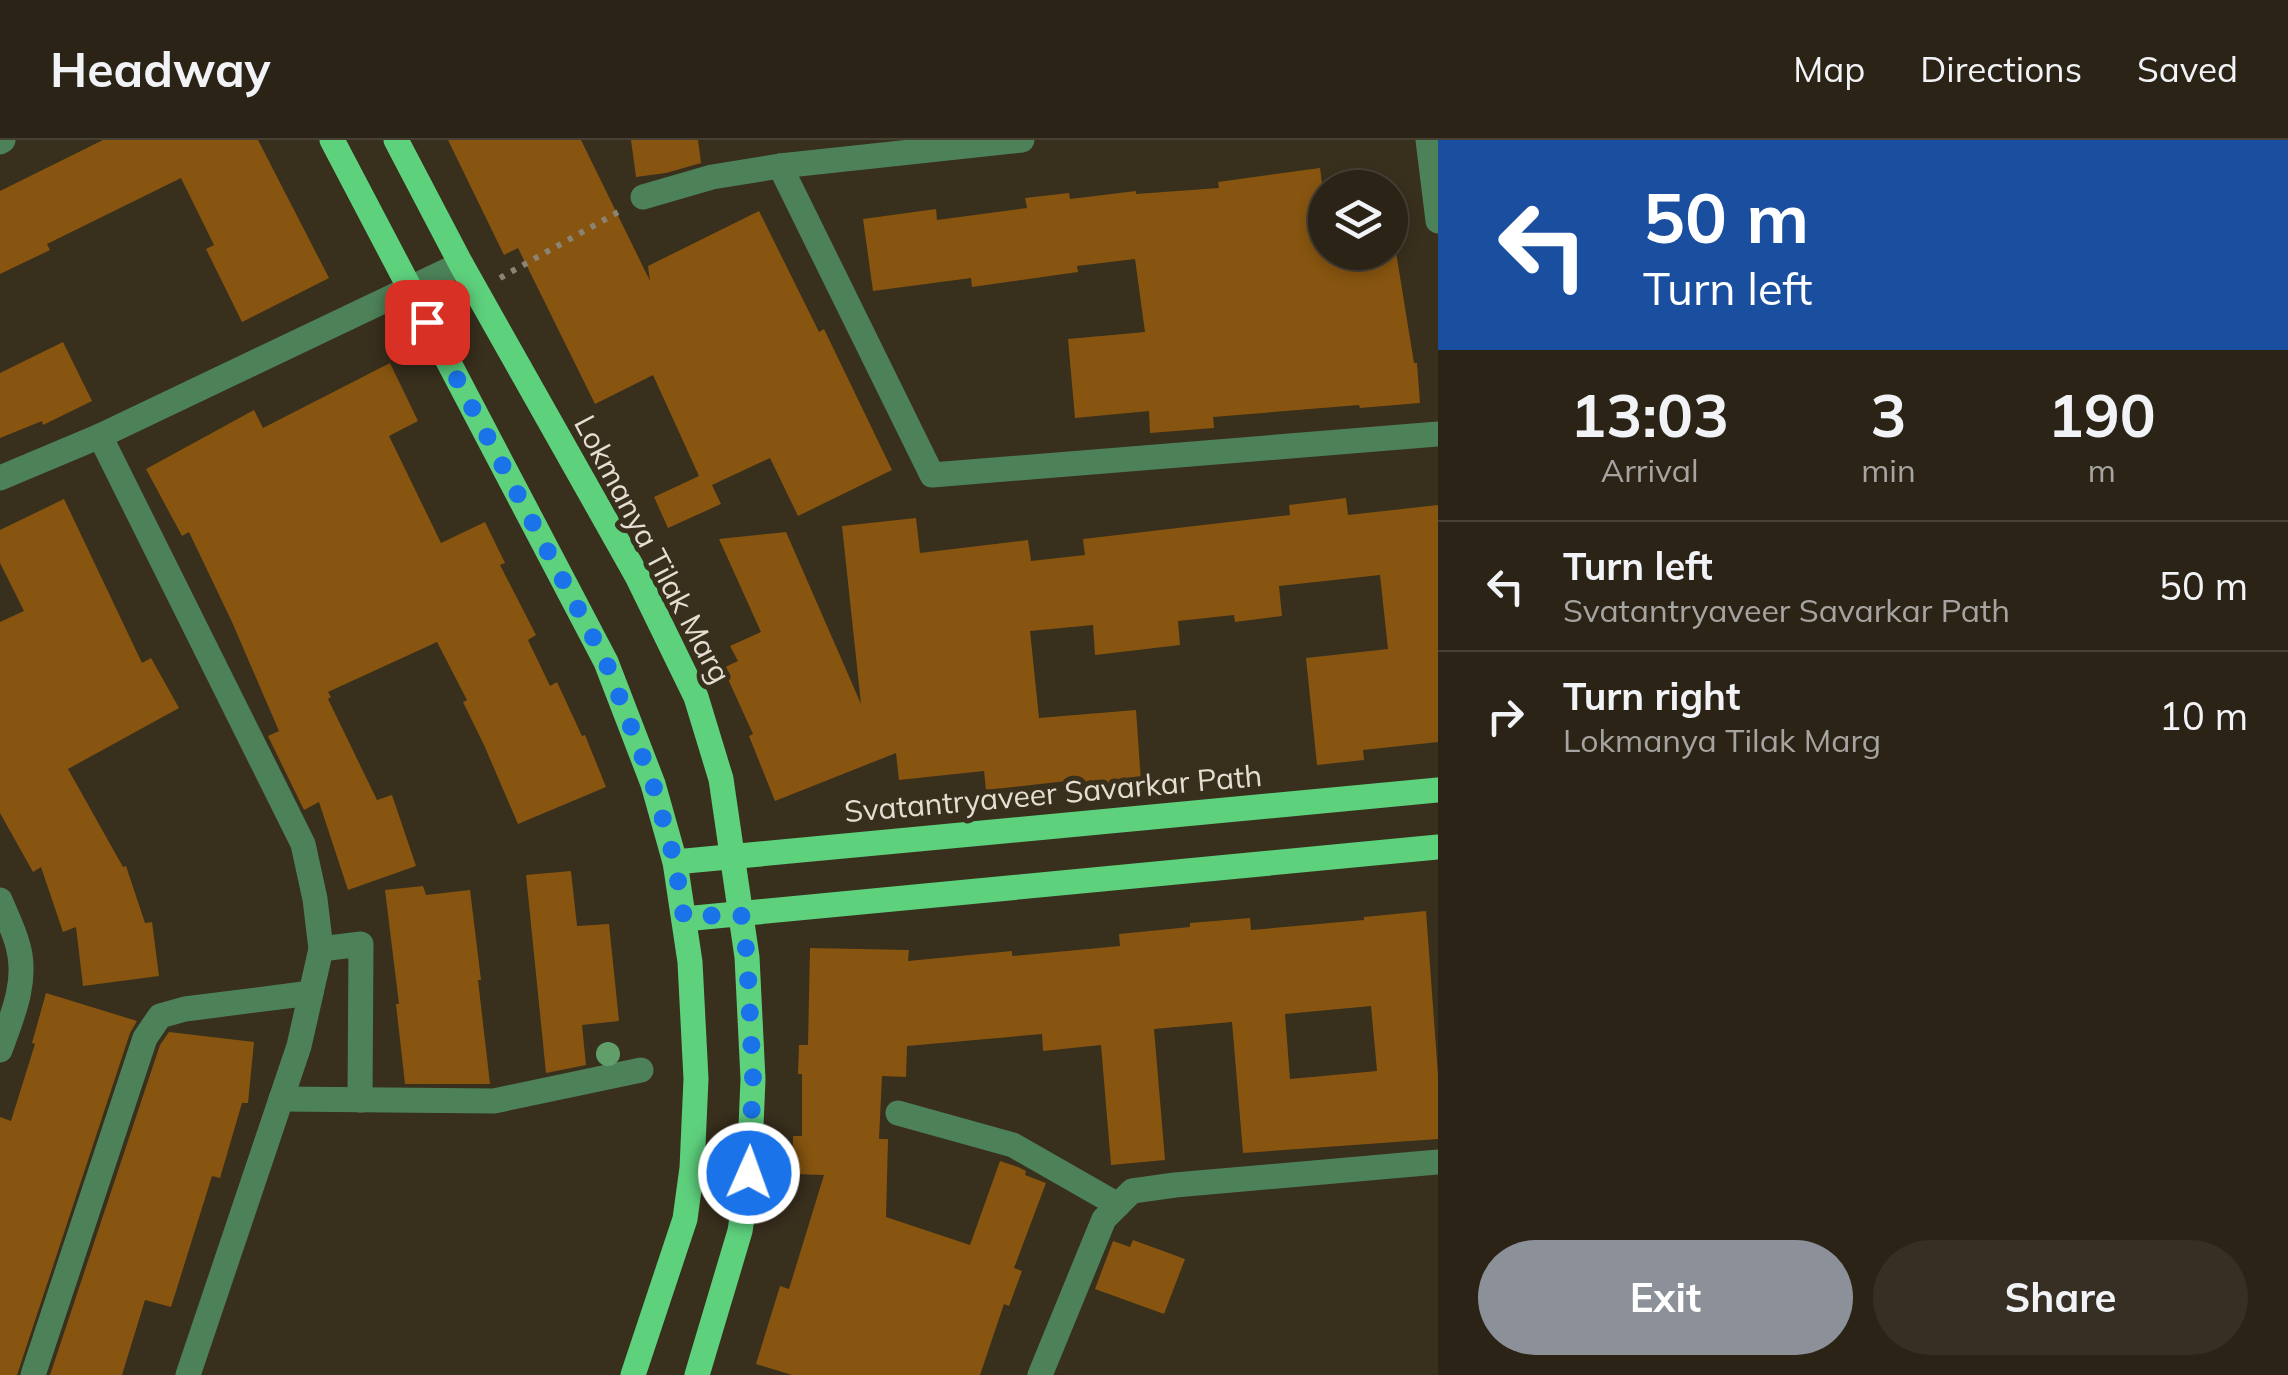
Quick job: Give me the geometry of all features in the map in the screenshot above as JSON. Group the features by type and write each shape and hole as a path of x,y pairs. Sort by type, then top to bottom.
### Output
{"main road":[{"path":"332,140 606,662 653,784 675,862 690,962 696,1079 692,1168 685,1219 633,1375"},
{"name":"Lokmanya Tilak Marg","path":"396,140 475,290 637,576 696,696 721,778 747,956 753,1078 749,1173 740,1231 697,1375"},
{"name":"Svatantryaveer Savarkar Path","path":"675,862 1438,790"},
{"path":"684,918 1438,847"}],"street":[{"path":"643,198 712,177 780,166 1022,140"},
{"path":"1428,140 1438,221"},
{"path":"780,166 932,475 1438,434"},
{"path":"0,478 100,436 461,264"},
{"path":"100,436 303,844 321,948 300,1046 188,1375"},
{"path":"0,900 19,948 21,979 0,1050"},
{"path":"321,948 361,944 360,1100"},
{"path":"32,1375 146,1038 160,1016 186,1009 311,993"},
{"path":"281,1098 494,1101 641,1070"},
{"path":"898,1113 1012,1144 1118,1205"},
{"path":"1040,1375 1104,1219 1132,1191 1438,1162"}],"path":[{"path":"475,290 643,198"}],"building":[{"path":"103,140 258,140 329,278 242,322 206,249 214,245 181,178 47,244 50,250 0,274 0,191"},
{"path":"448,140 581,140 650,281 648,266 759,211 819,332 824,329 892,470 798,516 770,458 712,485 721,504 668,528 654,497 699,476 653,375 595,404 518,248 504,255"},
{"path":"631,140 698,140 701,163 636,177"},
{"path":"1320,168 1308,170 1308,270 1399,270 1417,363 1420,403 1213,417 1214,428 1150,433 1149,411 1075,418 1068,339 1145,332 1135,259 1077,266 1078,272 972,287 971,278 873,291 863,219 936,209 937,220 1027,208 1025,198 1069,193 1070,199 1136,191 1219,188 1218,182"},
{"path":"63,342 92,401 43,425 42,421 0,438 0,373"},
{"path":"390,363 418,421 389,436 441,543 485,522 505,563 500,565 536,635 528,640 550,686 557,682 606,787 518,824 463,702 467,700 437,642 328,692 377,800 392,795 416,866 348,890 319,802 304,810 268,736 279,731 232,622 189,532 182,536 146,469 254,410 263,428"},
{"path":"1346,498 1348,515 1438,505 1438,742 1363,750 1364,760 1317,765 1306,658 1388,649 1380,575 1279,586 1282,616 1235,622 1234,615 1178,621 1180,645 1095,655 1093,625 1030,631 1039,718 1136,710 1141,782 1076,788 1075,780 986,790 984,771 899,780 896,753 775,801 749,736 753,734 723,668 738,661 730,646 761,632 719,539 786,532 861,704 842,526 916,518 920,553 1028,540 1031,561 1085,555 1083,539 1290,515 1289,505"},
{"path":"64,499 142,663 151,658 179,708 68,769 123,867 126,866 145,923 152,922 159,976 83,986 76,927 63,932 41,867 33,872 0,813 0,622 24,611 0,563 0,530"},
{"path":"571,871 577,926 609,924 619,1021 582,1025 586,1065 546,1073 526,875"},
{"path":"423,886 426,895 470,890 490,1084 405,1084 385,890"},
{"path":"1426,911 1438,1075 1438,1139 1243,1153 1232,1022 1154,1029 1165,1160 1111,1165 1101,1045 1043,1051 1042,1034 907,1046 906,1077 882,1076 879,1139 888,1139 886,1217 970,1245 1000,1161 1046,1183 1014,1268 1022,1271 1009,1306 1004,1304 980,1375 792,1375 756,1364 780,1286 789,1289 824,1175 792,1174 793,1136 802,1136 799,1045 808,1045 810,948 909,950 908,961 1012,951 1012,956 1120,946 1119,934 1190,927 1190,923 1250,918 1251,930","holes":["1371,1006 1377,1071 1290,1079 1285,1014"]},
{"path":"46,993 137,1021 17,1375 0,1375 0,1117 11,1121"},
{"path":"169,1032 254,1042 248,1103 242,1103 220,1178 212,1176 171,1307 145,1300 122,1375 50,1375 160,1045"},
{"path":"1133,1240 1185,1259 1164,1314 1095,1289 1113,1241 1130,1247"}],"route":[{"path":"427,322 606,662 653,784 675,862 684,918 741,913 753,1078 749,1173"}]}
